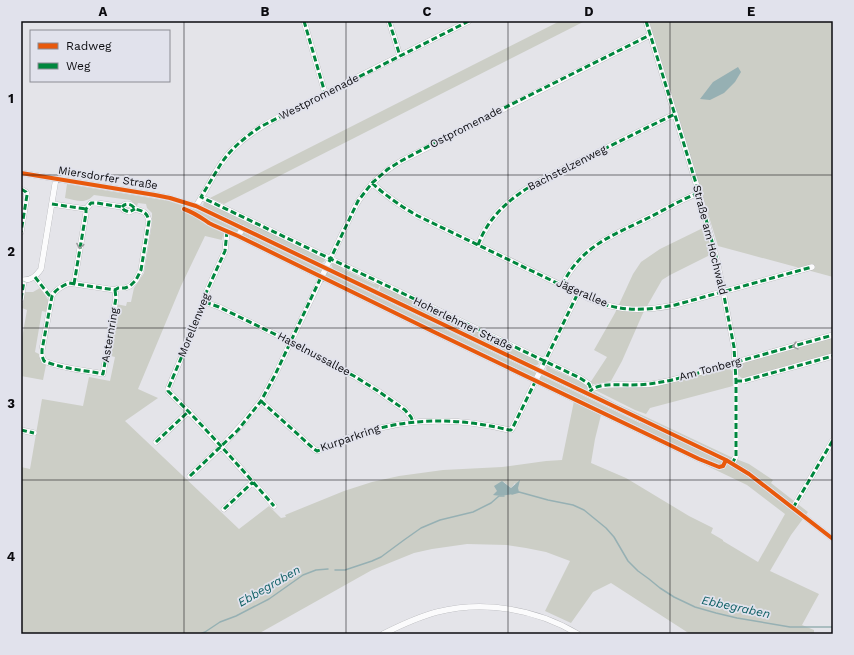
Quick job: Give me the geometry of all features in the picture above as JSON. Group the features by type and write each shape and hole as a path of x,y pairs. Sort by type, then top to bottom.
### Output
{"street":[{"path":"304,21 325,93"},
{"path":"389,21 400,56"},
{"name":"Westpromenade","path":"194,205 202,197 219,166 229,153 261,127 325,93 469,21"},
{"name":"Straße am Hochwald","path":"646,21 699,193 714,248 733,340 736,381 736,456 732,464"},
{"name":"Ostpromenade","path":"222,446 238,430 261,401 275,376 358,201 372,183 388,169 401,161 650,35"},
{"name":"Bachstelzenweg","path":"478,245 484,231 493,217 519,193 675,114"},
{"name":"Miersdorfer Straße","path":"21,173 155,195 194,205"},
{"path":"21,299 22,280 34,277 41,269 56,178"},
{"name":"Jägerallee","path":"372,183 378,189 418,216 596,302 609,306 636,310 675,305 812,267"},
{"path":"21,189 26,192 27,195 21,232"},
{"path":"562,285 578,260 590,249 699,193"},
{"name":"Hoherlehmer Straße","path":"202,197 585,381 589,384 589,392"},
{"path":"34,277 49,295 52,296 69,283 74,284 115,290 130,286 136,280 141,270 149,221 148,215 134,209 130,204 122,207 91,203 86,209 74,284"},
{"path":"52,204 86,209"},
{"name":"Hoherlehmer Straße","path":"194,205 540,371 589,392 726,460 749,474 833,539"},
{"name":"Hoherlehmer Straße","path":"242,228 238,236 535,381 706,462 719,467 723,466 726,460"},
{"name":"Morellenweg","path":"227,231 225,252 206,295 205,302 168,391 222,446 274,506"},
{"name":"Asternring","path":"52,296 42,350 44,361 68,368 103,374 116,298 115,290"},
{"name":"Kurparkring","path":"261,401 317,451 366,431 413,422 451,421 476,423 511,430 578,293"},
{"name":"Haselnussallee","path":"205,302 219,307 291,342 340,368 378,391 408,414 413,422"},
{"name":"Am Tonberg","path":"589,392 596,387 612,384 640,385 659,383 833,335"},
{"name":"Am Tonberg","path":"736,381 833,356"},
{"path":"156,442 189,411"},
{"path":"21,430 34,433"},
{"path":"793,508 833,440"},
{"path":"190,476 222,446"},
{"path":"224,509 253,482"},
{"path":"384,634 417,618 438,612 460,608 486,606 509,608 534,614 559,624 578,634"}],"shaded area":[{"path":"560,21 585,21 224,204 210,198"},
{"path":"649,21 833,21 833,277 718,246"},
{"path":"67,184 169,201 199,211 640,423 643,418 593,394 593,391 615,403 749,464 773,480 771,483 808,512 791,535 770,571 819,594 802,625 814,630 814,634 690,634 611,583 593,592 571,623 545,611 570,561 546,552 526,548 507,545 467,544 414,553 372,570 258,634 21,634 21,467 30,469 42,399 83,406 89,377 110,381 115,357 107,355 116,304 126,306 127,302 131,302 134,288 144,273 152,223 152,213 147,208 146,204 138,203 137,206 130,200 94,195 84,201 65,198","holes":["225,227 308,269 530,376 574,401 562,460 502,467 443,470 399,476 372,482 344,491 285,515 286,517 281,518 269,506 239,529 125,421 158,398 138,389 181,286 205,236 222,240","601,415 747,485 785,514 758,562 711,533 713,528 689,516 626,478 591,463","504,482 511,488 515,483 518,488 518,492 499,496 497,491"]},
{"path":"204,202 324,258 325,261 322,263 319,262 205,208 203,205"},
{"path":"707,226 712,254 662,280 643,313 622,361 611,381 595,384 590,383 607,357 594,350 615,313 633,274 641,262 660,249"},
{"path":"333,263 374,284 376,283 380,285 378,289 333,269 331,264"},
{"path":"381,285 441,314 444,318 441,321 379,291"},
{"path":"40,288 49,301 46,312 42,311 35,352 39,354 42,363 46,365 43,380 21,376 21,344 27,310 22,308 25,292 33,292"},
{"path":"451,319 537,360 539,364 533,365 449,324 447,322"},
{"path":"833,337 833,354 743,379 738,375 737,367 739,363"},
{"path":"547,366 550,366 550,368 583,382 588,387 586,391 547,372"},
{"path":"729,368 732,371 733,386 650,408 646,414 595,390 654,386"}],"water":[{"path":"738,67 741,72 735,82 724,93 710,100 700,99 713,82"},
{"path":"520,480 518,488 519,492 500,496 493,495 497,491 494,486 502,481 511,488"}],"waterway":[{"name":"Ebbegraben","path":"512,494 519,492 573,505 584,510 606,528 614,537 628,561 638,571 674,597 695,607 737,618 790,627 833,627"},
{"name":"Ebbegraben","path":"335,570 345,570 372,561 381,557 421,528 440,520 473,512 491,503 499,496 504,496"},
{"name":"Ebbegraben","path":"200,634 220,622 236,616 269,599 303,575 316,570 328,569"}],"marked path":[{"path":"304,21 325,93"},
{"path":"389,21 400,56"},
{"path":"469,21 260,127 227,155 201,197 580,378 589,384 591,389"},
{"path":"646,21 699,193 717,260 734,347 736,381 736,456 732,464"},
{"path":"329,262 358,201 372,183 388,169 442,139 650,35"},
{"path":"478,245 486,228 497,213 510,201 540,180 675,114"},
{"path":"372,183 394,201 418,216 590,299 622,308 642,309 675,305 812,267"},
{"path":"21,189 26,192 27,195 21,232"},
{"path":"562,285 570,271 579,260 599,243 680,201 699,193"},
{"path":"74,284 86,209 91,203 122,207 124,210 129,212 135,209"},
{"path":"52,204 86,209"},
{"path":"115,290 116,298 103,374 66,368 44,361 42,350 52,296 57,290 69,283 115,290 130,286 136,280 141,270 149,221 144,212 135,209 131,205 125,204 122,207"},
{"path":"227,231 225,251 205,295 204,304 168,391 209,433 274,506"},
{"path":"190,476 238,430 261,401 275,375 322,275"},
{"path":"35,277 49,295 52,296"},
{"path":"21,299 24,281"},
{"path":"543,365 578,293"},
{"path":"205,302 219,307 291,342 354,376 405,410 413,422"},
{"path":"589,393 592,389 602,386 642,385 674,380 833,335"},
{"path":"736,381 743,381 833,356"},
{"path":"261,401 317,451 363,433 399,424 454,421 511,430 537,378"},
{"path":"156,442 189,411"},
{"path":"21,430 34,433"},
{"path":"793,508 833,440"},
{"path":"224,509 253,482"}],"cycle path":[{"path":"21,173 155,195 196,206 726,460 749,474 833,539"},
{"path":"184,209 213,225 699,459 719,467 723,466 726,460"}]}
